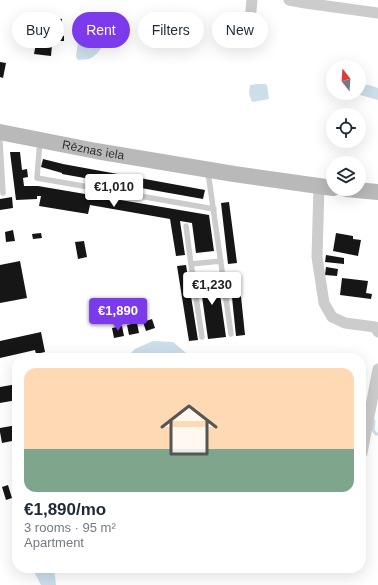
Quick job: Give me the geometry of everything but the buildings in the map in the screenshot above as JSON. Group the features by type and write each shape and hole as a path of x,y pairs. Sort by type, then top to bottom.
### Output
{"main road":[{"name":"Rēznas iela","path":"0,132 96,151 208,170 326,187"},
{"path":"366,191 378,192"}],"street":[{"path":"290,0 378,13"},
{"path":"326,187 317,257 324,303 332,317 345,323 374,327 378,332"},
{"path":"366,432 378,369"}],"lane":[{"path":"40,140 37,178 214,209"},
{"path":"0,142 3,193"},
{"path":"208,170 232,334"},
{"path":"186,226 202,338"},
{"path":"191,264 221,261"}],"water":[{"path":"77,48 102,48 96,55 90,59 78,60 76,57"},
{"path":"250,85 267,85 269,99 252,102 249,93"},
{"path":"366,85 378,88 378,100 366,97"},
{"path":"153,341 173,342 186,353 131,353 135,349"},
{"path":"35,573 55,573 56,585 41,585"}],"waterway":[{"path":"374,421 373,430 376,434 378,434"}]}
